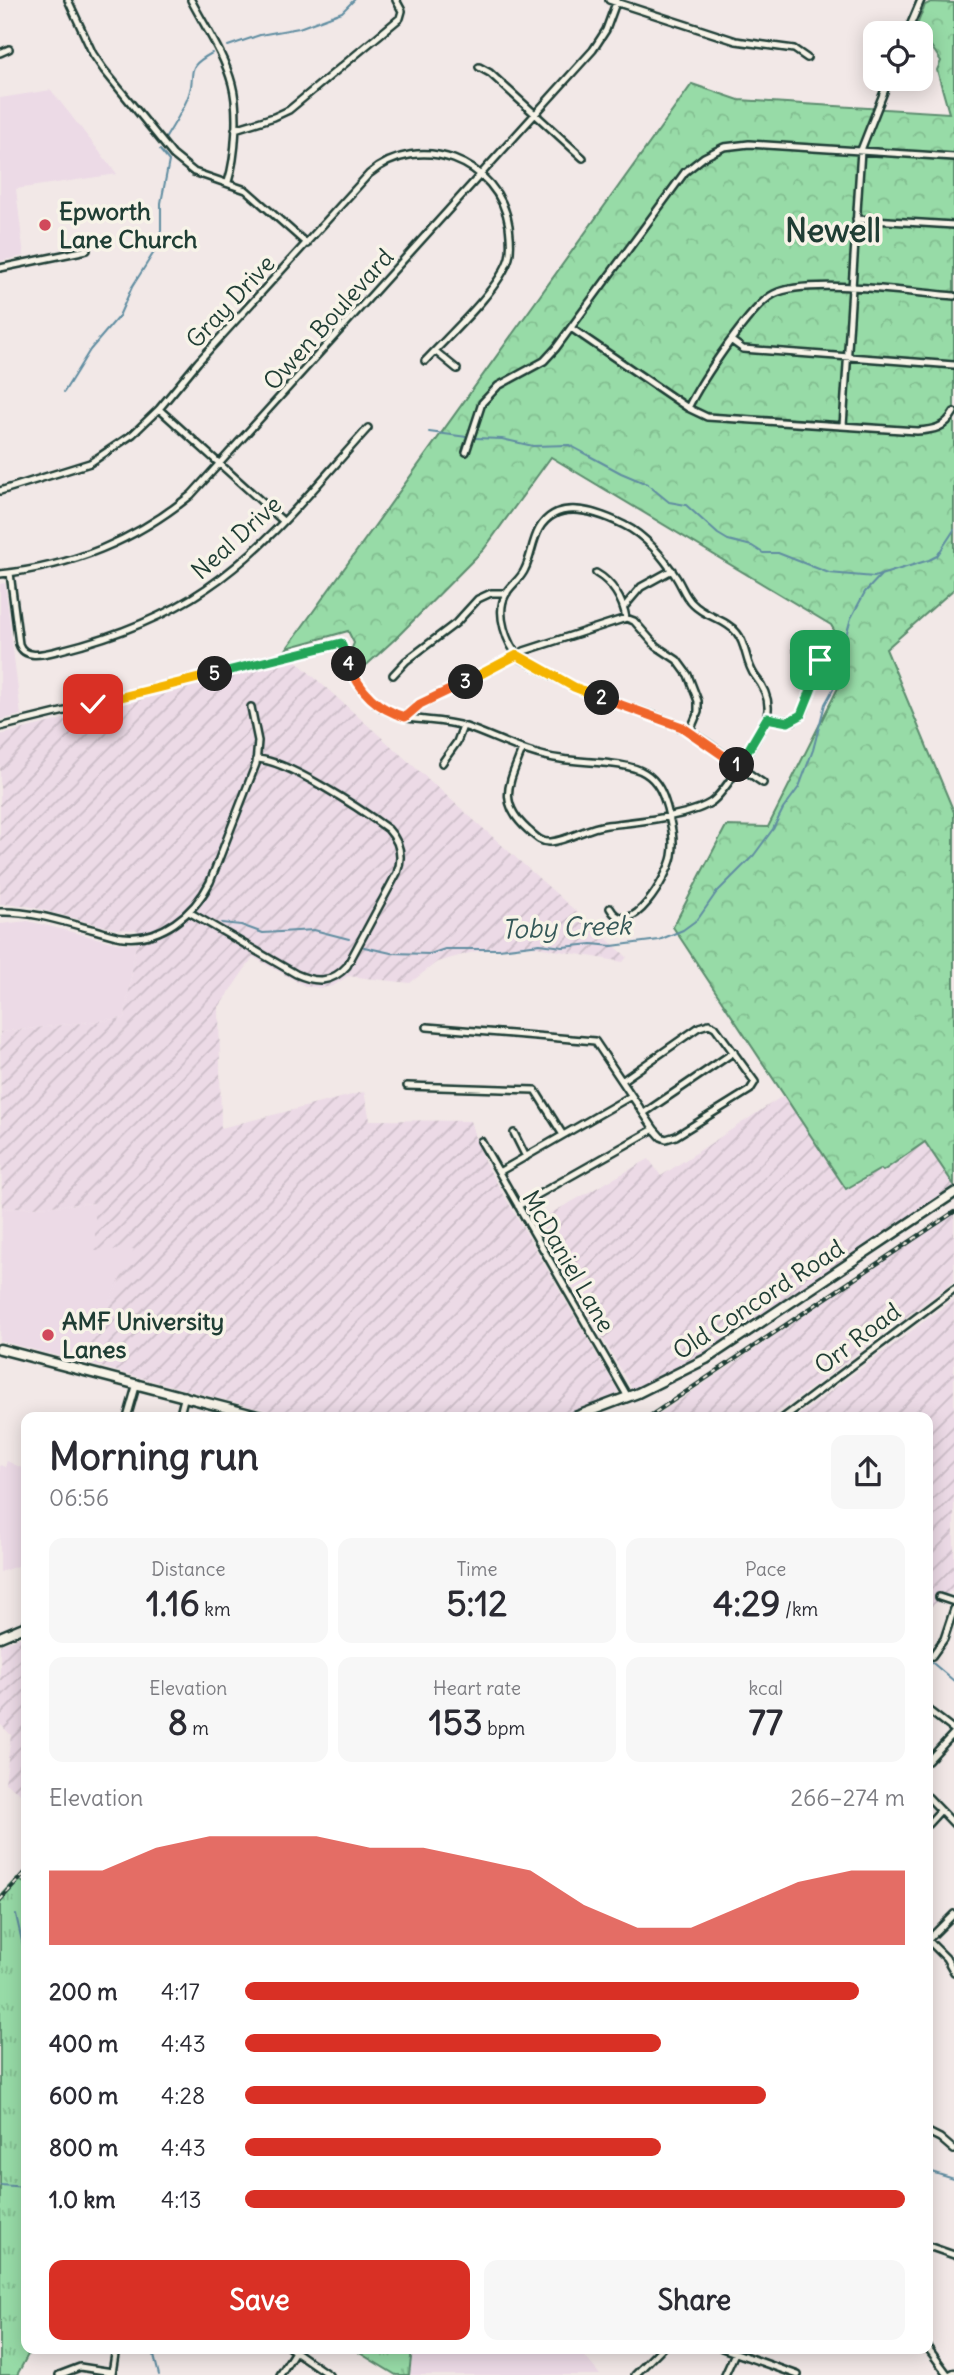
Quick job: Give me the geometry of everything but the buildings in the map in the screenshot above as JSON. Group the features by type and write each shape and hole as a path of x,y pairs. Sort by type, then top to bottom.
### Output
{"street":[{"path":"68,0 100,64 173,155 194,172 228,182 255,196 307,244"},
{"path":"191,0 217,46 233,85 235,153 228,182"},
{"path":"236,129 289,110 400,18 402,14 396,0"},
{"path":"609,0 736,41 794,49 807,58"},
{"path":"912,21 921,0"},
{"name":"Owen Boulevard","path":"0,574 60,564 114,545 171,511 191,495 600,41 617,1"},
{"path":"0,52 9,49"},
{"path":"479,67 490,73 583,158"},
{"path":"843,426 861,150 884,91"},
{"path":"466,452 482,403 498,386 544,361 571,328 663,199 685,172 704,157 724,146 749,144 954,158"},
{"name":"Gray Drive","path":"0,491 90,463 133,434 159,409 198,362 369,174 394,158 417,152 456,160 481,176"},
{"path":"425,361 494,285 510,254 508,222 502,200 481,176"},
{"path":"856,219 954,225"},
{"path":"0,268 87,250"},
{"path":"688,408 699,386 757,306 772,294 790,287 852,287 954,296"},
{"path":"571,328 688,408 707,417 917,431 936,430 949,422 954,412"},
{"path":"732,341 743,349 954,365"},
{"path":"435,351 457,369"},
{"path":"159,409 283,521"},
{"name":"Neal Drive","path":"10,573 21,650 28,654 56,651 120,633 190,599 222,577 283,521 368,428"},
{"path":"522,750 508,786 509,805 517,818 540,840 551,842 596,827 668,816 710,803 720,795 739,766 767,718 767,697 748,664 739,636 729,626 692,604 672,570 643,539 628,527 588,512 567,510 550,516 541,525 525,569 503,601 503,624 517,655 582,690 690,731 739,766 763,783"},
{"path":"624,607 641,587 672,570"},
{"path":"596,573 607,580 624,607 626,618"},
{"path":"393,675 412,656 456,623 478,599 491,593 507,593"},
{"path":"405,717 420,704 517,655 544,643 626,618 634,621 656,646 677,660 688,675 698,701 698,712 690,731"},
{"path":"0,727 341,643 355,678 367,695 387,710 405,717 440,720 463,726 522,750 558,759 642,771 660,788 673,845 667,874 636,914 628,918 618,917 610,908"},
{"path":"767,718 793,721 804,711 820,662 813,653 797,650"},
{"path":"0,912 27,913 123,937 157,932 189,912 201,899 210,882 257,759 258,741 251,707"},
{"path":"442,763 457,742 463,726"},
{"path":"189,912 296,974 307,979 324,981 334,977 347,966 397,873 400,851 395,837 388,829 306,777 274,761 257,759"},
{"path":"427,1027 595,1041 661,1137 670,1138 750,1090 754,1080 715,1027 704,1025 623,1080"},
{"path":"644,1113 734,1052"},
{"path":"407,1086 535,1090 563,1135"},
{"path":"499,1172 631,1096"},
{"path":"519,1206 654,1129"},
{"path":"514,1133 526,1157"},
{"name":"McDaniel Lane","path":"481,1141 628,1396"},
{"name":"Old Concord Road","path":"587,1412 667,1380 706,1359 954,1193"},
{"name":"Orr Road","path":"791,1412 954,1289"},
{"path":"0,1349 185,1395 232,1412"},
{"path":"129,1412 137,1382"},
{"path":"181,1412 185,1395"},
{"path":"939,1597 954,1602"},
{"path":"933,1655 944,1639 954,1609"},
{"path":"0,1636 21,1628"},
{"path":"933,1714 954,1732 933,1755"},
{"path":"933,1803 954,1824"},
{"path":"933,1819 940,1811"},
{"path":"933,1935 954,1914"},
{"path":"933,1945 946,1958 954,1972"},
{"path":"933,2134 954,2150"},
{"path":"933,2248 954,2255"},
{"path":"59,2375 80,2367 112,2374 116,2354"},
{"path":"280,2375 290,2354"},
{"path":"297,2354 329,2375"},
{"path":"635,2375 656,2354"},
{"path":"725,2375 735,2354"},
{"path":"738,2354 798,2375"},
{"path":"933,2354 952,2375"}],"shaded area":[{"path":"51,90 117,174 16,189 24,256 0,261 0,98"},
{"path":"5,583 21,715 0,720 0,584"},
{"path":"296,661 627,957 623,962 531,946 477,951 437,962 410,983 348,976 333,986 321,988 305,986 253,957 219,1007 221,1128 364,1092 370,1120 470,1121 483,1159 618,1391 616,1396 571,1412 271,1412 82,1362 134,1249 95,1251 95,1203 2,1209 0,1032 125,1018 138,930 115,929 24,905 0,904 0,735"},
{"path":"28,921 116,943 136,944 125,1018 0,1032 0,924"},
{"path":"784,1095 845,1188 881,1168 883,1171 925,1141 954,1185 703,1353 632,1389 535,1222 649,1159 661,1176"},
{"path":"95,1203 135,1249 82,1362 0,1341 2,1209"},
{"path":"954,1214 954,1281 779,1412 662,1412"},
{"path":"954,1299 954,1589 933,1605 933,1412 803,1412"},
{"path":"7,1461 21,1468 21,1565 0,1572 0,1465 5,1467"},
{"path":"21,1637 21,1794 5,1783 11,1735 0,1724 0,1645"},
{"path":"411,2354 583,2354 600,2375 409,2375"}],"green space":[{"path":"931,2 954,3 954,589 886,649 954,812 954,1185 925,1142 883,1171 881,1169 846,1189 673,927 726,826 768,827 838,688 841,642 831,625 551,457 484,549 360,671 352,648 354,643 348,631 287,648 692,84 739,100 949,113 937,70 941,61 933,49 933,21 919,21 925,5"},
{"path":"17,1879 21,1881 21,2354 28,2354 17,2375 0,2375 0,1897"},
{"path":"361,2354 411,2354 409,2375 396,2375"}],"waterway":[{"path":"228,46 260,35 299,28 342,12 354,0"},
{"path":"165,139 187,100 194,67 212,53"},
{"path":"64,392 90,350 119,316 132,287 156,249 161,230 161,203 169,161 160,150"},
{"path":"429,432 467,437"},
{"path":"475,438 502,439 533,446 569,445 647,484 669,502 686,505 728,540 752,546 763,553 778,553 829,573 874,577 929,560 937,556 954,530"},
{"name":"Toby Creek","path":"364,947 391,953 430,954 445,949 499,949 540,944 563,947 592,944 612,946 659,940 683,930 698,919 716,893 754,855 799,787 813,750 825,704 836,684 846,655 845,639 851,618 865,592 882,574"},
{"name":"Toby Creek","path":"222,923 241,925 263,933 314,930 349,939"},
{"path":"933,1663 954,1681"},
{"path":"16,1915 21,1937"},
{"path":"933,2173 954,2179"},
{"path":"0,2185 21,2187"},
{"path":"154,2354 159,2375"}],"railway":[{"path":"656,1412 954,1212"},
{"path":"0,1900 21,1877"}],"place":[{"name":"Epworth Lane Church","path":"45,225"},
{"name":"AMF University Lanes","path":"48,1335"}],"district":[{"name":"Newell","path":"833,230"}],"route":[{"path":"93,704 341,643 355,678 367,695 387,710 405,717 420,704 517,655 582,690 690,731 739,766 767,718 788,722 801,715 820,667 820,660"}]}
